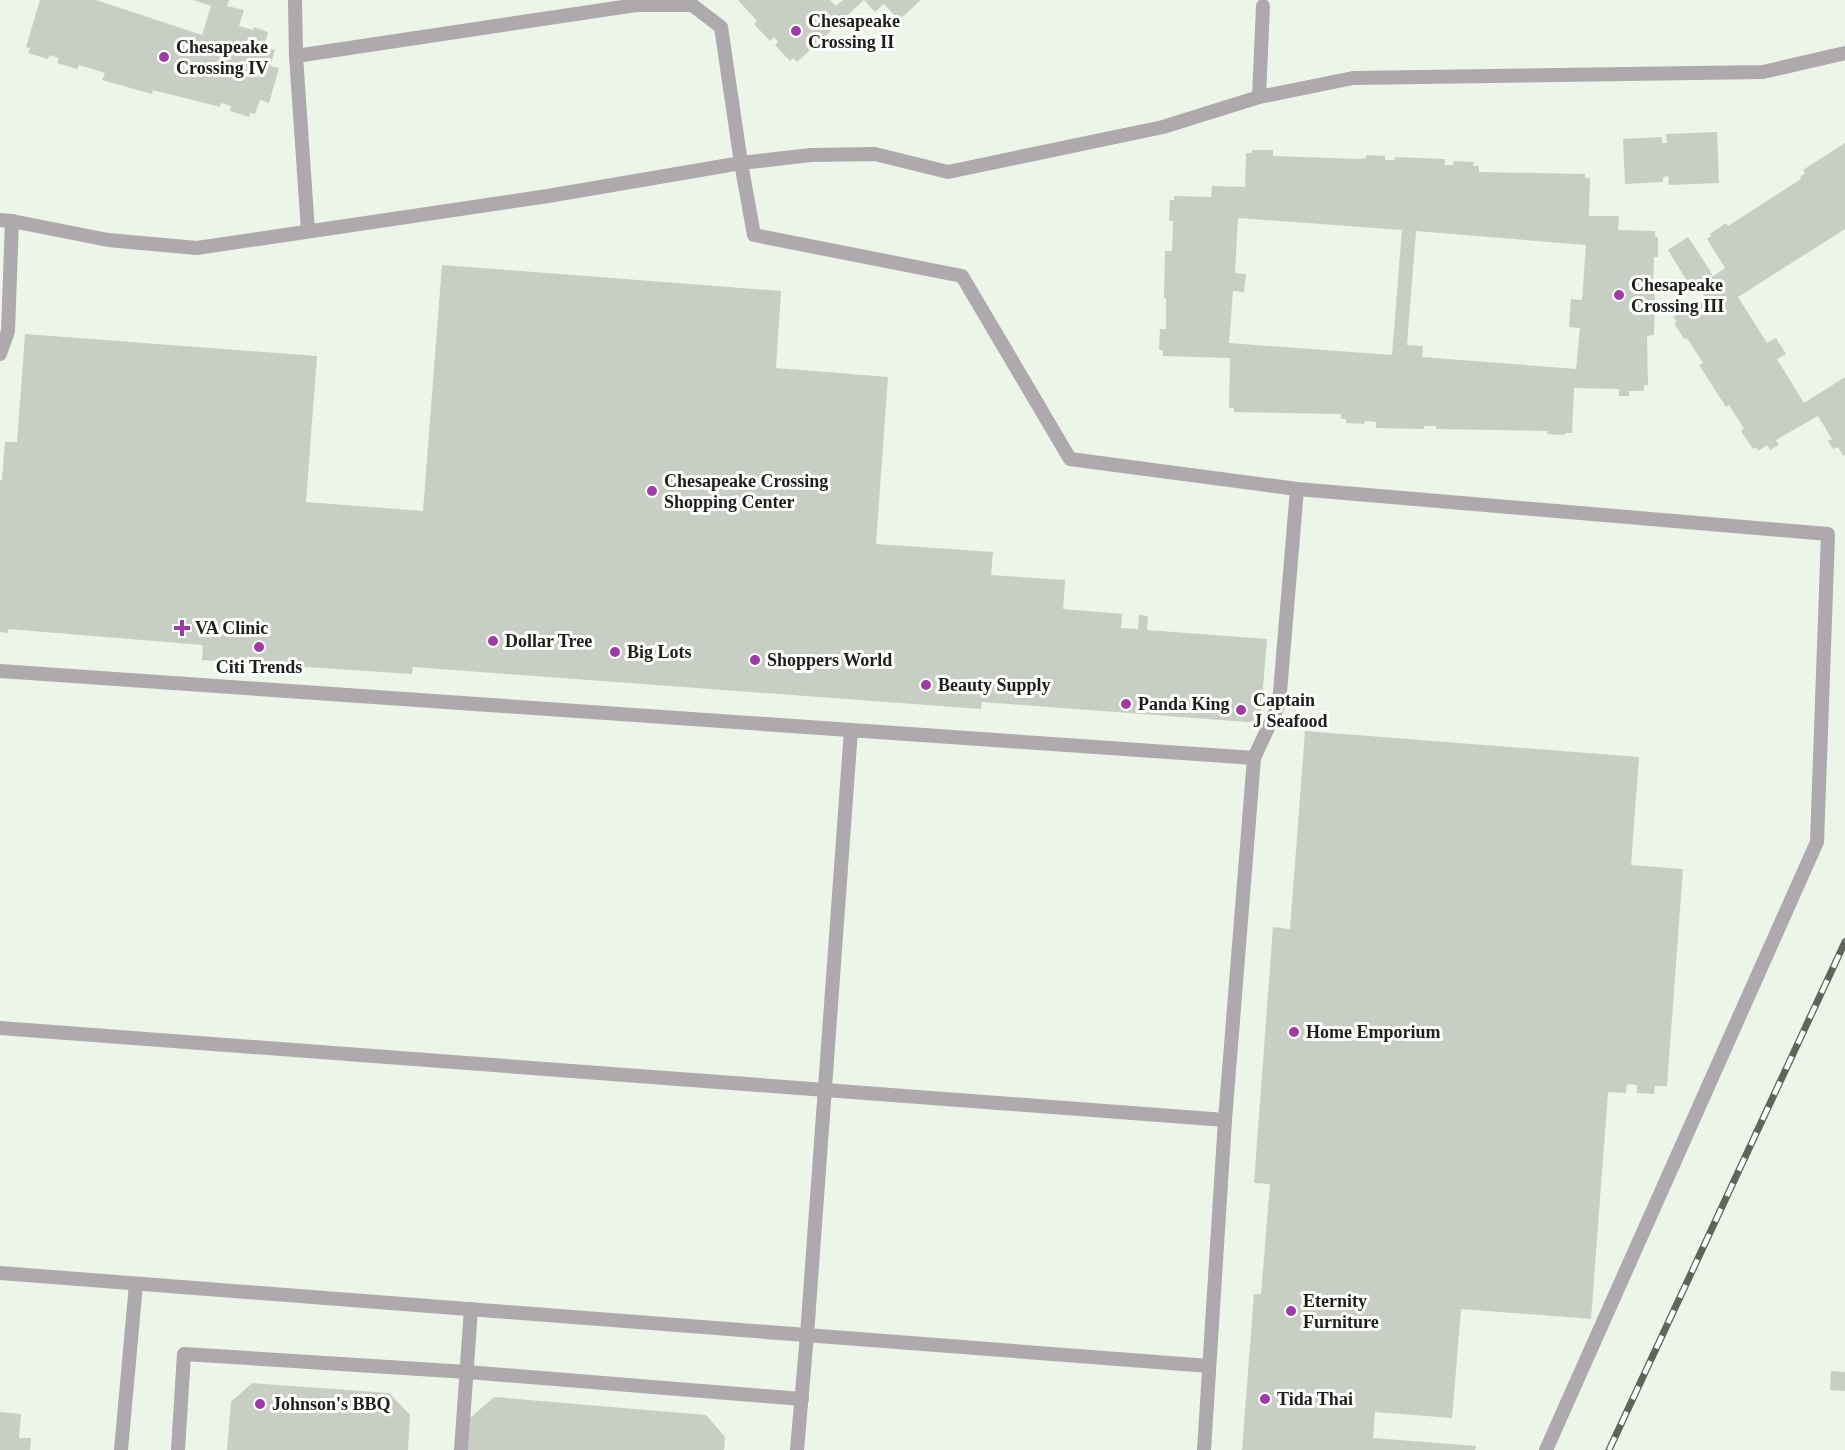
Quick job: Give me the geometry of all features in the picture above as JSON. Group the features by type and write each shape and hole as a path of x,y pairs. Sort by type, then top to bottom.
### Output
{"lane":[{"path":"295,0 296,56 308,231"},
{"path":"296,56 636,5 692,5 721,27 754,235 963,276 1071,459 1297,489 1828,534 1817,842 1546,1450"},
{"path":"1259,97 1263,6"},
{"path":"0,354 8,331 6,220 108,240 198,248 548,196 741,163 811,155 875,154 948,172 1163,127 1259,97 1353,78 1763,72 1845,53"},
{"path":"1204,1450 1225,1120 1254,759 1278,704 1297,489"},
{"path":"0,671 1254,759"},
{"path":"797,1450 851,730"},
{"path":"0,1028 1225,1120"},
{"path":"0,1273 1209,1366"},
{"path":"121,1450 136,1284"},
{"path":"461,1450 471,1309"},
{"path":"177,1450 184,1354 466,1372 802,1399"}],"building":[{"name":"Chesapeake Crossing IV","path":"40,0 96,0 202,35 211,6 193,0 229,0 227,6 244,10 239,26 253,30 254,27 268,32 264,47 275,50 270,66 279,68 269,103 260,100 255,114 250,113 249,117 230,111 231,106 221,103 220,107 153,90 152,94 102,80 105,73 79,65 77,69 57,63 59,58 50,55 48,59 28,53 30,48 26,47"},
{"name":"Chesapeake Crossing II","path":"738,0 830,0 836,6 843,0 864,0 797,62 793,58 790,61 775,45 778,42 774,37 770,41 754,24 757,21"},
{"path":"864,0 921,0 899,20 884,4 875,12"},
{"path":"1717,132 1719,183 1669,185 1668,176 1663,177 1663,182 1625,184 1623,139 1662,137 1662,143 1667,143 1666,134"},
{"path":"1845,143 1845,229 1738,297 1767,343 1776,338 1786,354 1777,359 1804,403 1845,377 1845,455 1843,456 1838,447 1833,449 1828,441 1832,439 1818,416 1776,440 1779,445 1770,450 1767,445 1758,451 1756,447 1753,449 1741,431 1744,429 1729,405 1726,407 1699,365 1703,363 1674,323 1677,322 1673,317 1705,297 1698,285 1692,289 1668,250 1688,237 1712,277 1725,268 1707,239 1711,236 1710,234 1726,223 1728,226 1801,179 1800,177 1805,173 1803,170"},
{"name":"Chesapeake Crossing III","path":"1252,150 1273,150 1273,156 1360,159 1366,158 1366,155 1385,156 1385,160 1395,160 1395,157 1445,159 1445,165 1453,165 1454,161 1474,162 1473,166 1479,166 1479,172 1585,174 1585,178 1590,178 1589,216 1619,216 1618,230 1655,231 1655,237 1658,237 1658,257 1654,257 1654,335 1647,336 1648,385 1644,385 1644,391 1629,391 1629,396 1619,396 1619,389 1574,388 1572,433 1565,433 1565,435 1547,434 1548,431 1436,429 1436,426 1424,426 1424,429 1376,428 1376,422 1346,423 1346,419 1341,419 1341,414 1234,412 1234,408 1229,408 1230,358 1163,356 1163,350 1159,350 1160,329 1166,329 1165,251 1172,251 1173,221 1169,221 1170,200 1174,200 1174,196 1211,197 1212,186 1245,187 1246,153 1252,153","holes":["1238,218 1402,230 1392,355 1229,343 1233,291 1244,292 1246,274 1235,273","1416,231 1586,245 1582,300 1571,299 1569,327 1580,328 1576,369 1422,357 1423,346 1407,345"]},
{"name":"Chesapeake Crossing Shopping Center","path":"442,265 781,291 776,368 888,377 876,544 993,552 991,575 1065,580 1063,609 1122,614 1121,628 1138,629 1139,615 1148,616 1147,630 1267,639 1260,723 982,702 981,709 413,667 412,674 202,660 203,645 8,629 8,633 0,632 0,480 2,480 5,442 17,442 25,334 317,356 306,502 423,511"},
{"path":"1305,731 1639,757 1631,865 1683,869 1667,1086 1655,1086 1654,1094 1637,1093 1637,1085 1627,1084 1626,1093 1608,1092 1591,1319 1461,1309 1452,1418 1375,1412 1373,1438 1476,1446 1475,1450 1242,1450 1254,1294 1261,1294 1270,1184 1254,1183 1273,927 1290,929"},
{"path":"1831,1371 1845,1372 1845,1391 1830,1390"},
{"path":"252,1383 389,1393 410,1415 408,1450 227,1450 231,1402"},
{"path":"494,1397 706,1415 725,1437 724,1450 468,1450 470,1418"},
{"path":"0,1412 21,1414 19,1438 31,1438 30,1450 0,1450"}],"railway":[{"path":"1609,1450 1845,942"}],"place":[{"name":"Chesapeake Crossing II","path":"796,31"},
{"name":"Chesapeake Crossing IV","path":"164,57"},
{"name":"Chesapeake Crossing III","path":"1619,295"},
{"name":"Chesapeake Crossing Shopping Center","path":"652,491"},
{"name":"VA Clinic","path":"182,628"},
{"name":"Dollar Tree","path":"493,641"},
{"name":"Citi Trends","path":"259,647"},
{"name":"Big Lots","path":"615,652"},
{"name":"Shoppers World","path":"755,660"},
{"name":"Beauty Supply","path":"926,685"},
{"name":"Panda King","path":"1126,704"},
{"name":"Captain J Seafood","path":"1241,710"},
{"name":"Home Emporium","path":"1294,1032"},
{"name":"Eternity Furniture","path":"1291,1311"},
{"name":"Tida Thai","path":"1265,1399"},
{"name":"Johnson's BBQ","path":"260,1404"}]}
